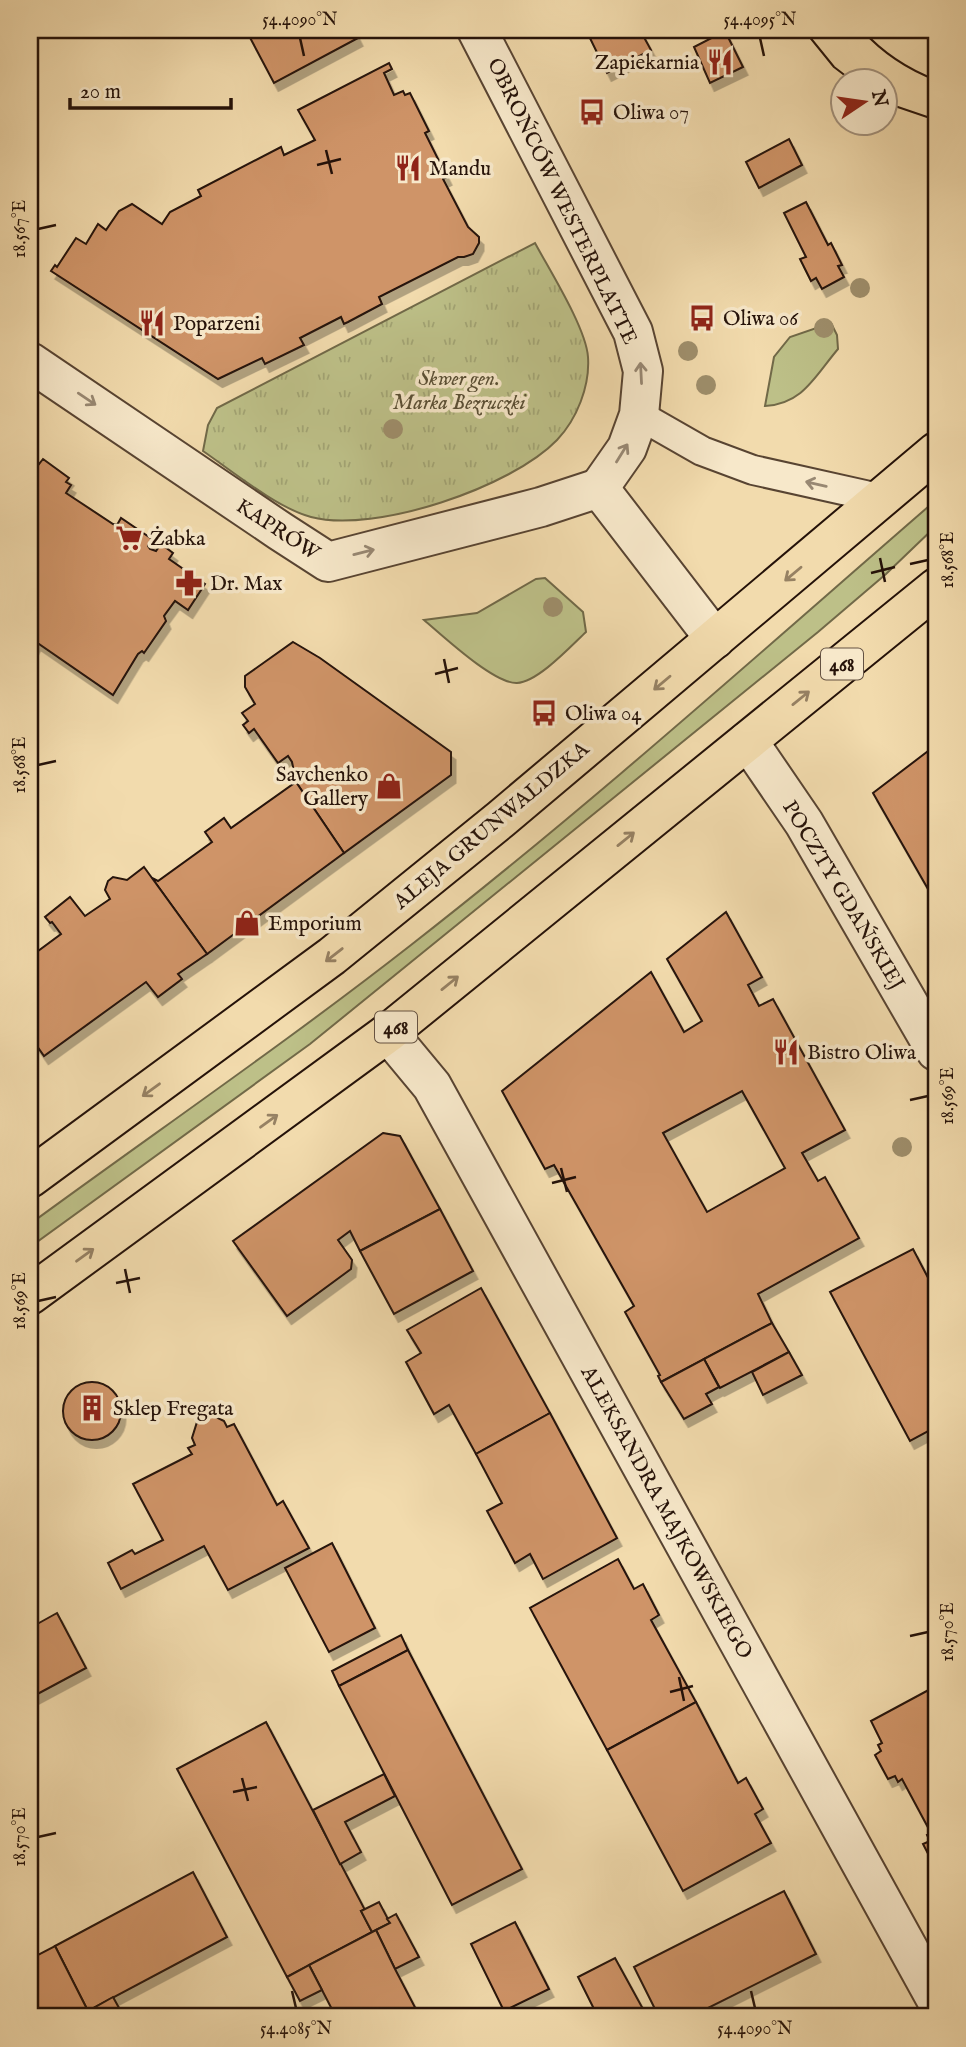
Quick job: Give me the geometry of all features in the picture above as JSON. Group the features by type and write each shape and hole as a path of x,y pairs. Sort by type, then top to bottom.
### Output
{"main road":[{"name":"ALEJA GRUNWALDZKA","path":"30,1178 332,956 501,819 936,452"},
{"name":"468","path":"30,1295 388,1033 936,588"}],"street":[{"name":"OBROŃCÓW WESTERPLATTE","path":"477,30 633,332 643,371 639,415 627,448 599,488"},
{"name":"KAPRÓW","path":"30,362 328,562 541,507 599,488"},
{"path":"599,488 715,639"},
{"name":"POCZTY GDAŃSKIEJ","path":"748,741 804,823 936,1051"},
{"name":"ALEKSANDRA MAJKOWSKIEGO","path":"388,1033 432,1086 936,1999"}],"lane":[{"path":"639,415 702,451 753,470 883,499"}],"green space":[{"name":"Skwer gen. Marka Bezruczki","path":"535,243 581,331 588,357 587,379 581,402 571,422 557,440 536,458 509,474 441,503 370,519 338,520 311,517 284,506 203,451 208,425 217,408"},
{"path":"831,323 837,335 838,349 815,378 789,400 765,406 774,357 790,337"},
{"path":"936,500 936,526 886,574 818,632 310,1044 30,1247 30,1224 317,1016 478,892 676,726"},
{"path":"545,578 583,612 586,632 554,662 535,677 525,681 517,683 495,676 424,620 477,613 536,579"}],"building":[{"path":"246,30 354,30 358,38 274,83"},
{"path":"586,30 640,30 651,50 607,73"},
{"path":"725,31 743,67 710,83 694,47"},
{"path":"389,63 392,69 384,73 394,95 403,91 405,95 410,93 429,131 425,133 447,177 443,179 468,227 479,237 473,254 458,257 379,297 382,304 344,324 341,317 300,338 304,345 265,364 262,358 218,379 51,271 55,265 57,267 76,238 86,244 98,224 106,230 119,211 132,204 162,224 170,212 201,196 198,190 281,147 284,155 315,140 298,110"},
{"path":"789,139 802,165 759,188 746,162"},
{"path":"806,202 828,245 831,243 842,265 838,266 844,277 822,289 816,278 811,281 800,259 806,257 784,213"},
{"path":"43,459 69,478 66,482 71,485 66,493 113,524 117,525 121,518 152,539 148,546 150,549 156,551 161,544 173,553 169,559 205,584 188,610 175,601 164,616 166,621 144,653 142,651 138,654 113,695 36,642 30,653 30,468 35,461 39,464"},
{"path":"293,642 320,658 451,752 451,775 344,853 296,782 288,756 278,763 254,729 249,733 243,725 248,721 242,713 255,704 245,687 245,676"},
{"path":"936,745 936,903 873,793"},
{"path":"296,782 344,853 207,954 152,878 158,881 212,842 205,832 224,818 231,828"},
{"path":"144,867 207,954 178,974 182,979 158,997 146,982 44,1056 30,1036 30,957 61,934 45,917 70,897 85,916 110,899 105,890 108,881 113,877 127,880"},
{"path":"726,912 762,977 748,985 759,1006 773,999 845,1130 802,1153 818,1181 825,1177 859,1238 758,1294 772,1323 661,1382 658,1376 660,1375 625,1312 634,1306 554,1165 545,1169 502,1091 651,972 684,1032 702,1021 667,959","holes":["742,1091 785,1168 707,1212 663,1133"]},
{"path":"383,1133 400,1136 440,1209 360,1251 350,1231 338,1240 352,1260 351,1269 287,1316 233,1241"},
{"path":"440,1209 473,1271 394,1314 360,1251"},
{"path":"913,1249 936,1293 936,1427 910,1441 830,1292"},
{"path":"481,1288 550,1413 476,1454 449,1405 434,1414 406,1362 421,1353 407,1330"},
{"path":"772,1323 789,1352 720,1388 704,1359"},
{"path":"789,1352 802,1375 763,1395 752,1372"},
{"path":"704,1359 719,1387 706,1394 712,1404 684,1419 661,1382"},
{"name":"Sklep Fregata","path":"86,1382 98,1382 113,1390 121,1405 121,1417 113,1432 98,1440 86,1440 71,1432 63,1417 63,1405 71,1390"},
{"path":"550,1413 617,1538 543,1579 530,1554 515,1563 487,1511 502,1503 476,1454"},
{"path":"210,1414 224,1421 227,1427 234,1424 277,1505 283,1501 309,1548 228,1590 204,1546 121,1589 108,1563 132,1550 135,1554 163,1540 133,1484 192,1454 188,1448 195,1445 192,1438 197,1422"},
{"path":"936,1473 936,1492 929,1477"},
{"path":"332,1543 375,1628 329,1652 285,1568"},
{"path":"618,1559 634,1589 643,1584 659,1615 651,1620 696,1702 607,1750 530,1608"},
{"path":"57,1613 86,1668 30,1698 30,1628"},
{"path":"401,1635 408,1650 339,1686 332,1671"},
{"path":"408,1650 522,1869 452,1905 339,1686"},
{"path":"936,1686 936,1869 923,1844 930,1841 927,1835 931,1833 902,1779 898,1782 895,1776 888,1779 875,1755 881,1751 878,1745 882,1743 871,1721"},
{"path":"696,1702 738,1783 746,1778 763,1809 755,1814 771,1843 683,1891 607,1750"},
{"path":"266,1722 365,1910 361,1911 372,1932 287,1977 177,1769"},
{"path":"384,1774 395,1796 345,1822 361,1852 340,1864 313,1810"},
{"path":"193,1872 227,1937 88,2011 55,1946"},
{"path":"784,1891 816,1954 690,2017 659,2017 634,1967"},
{"path":"379,1902 390,1923 372,1932 361,1911"},
{"path":"396,1914 419,1957 395,1969 376,1930 390,1923 387,1919"},
{"path":"515,1922 549,1989 504,2011 471,1944"},
{"path":"376,1930 420,2017 336,2017 309,1965"},
{"path":"55,1946 88,2011 75,2017 30,2017 30,1959"},
{"path":"615,1958 643,2009 627,2017 598,2017 578,1977"},
{"path":"309,1965 322,1990 300,2001 287,1977"},
{"path":"113,1997 124,2017 75,2017 88,2011"}],"tram line":[{"path":"804,30 833,66"},
{"path":"862,30 896,59 936,80"},
{"path":"900,108 936,120"}],"place":[{"name":"Zapiekarnia","path":"720,62"},
{"name":"Oliwa 07","path":"592,112"},
{"name":"Mandu","path":"408,168"},
{"name":"Oliwa 06","path":"702,318"},
{"name":"Poparzeni","path":"152,323"},
{"name":"Żabka","path":"129,538"},
{"name":"Dr. Max","path":"189,583"},
{"name":"Oliwa 04","path":"544,713"},
{"name":"Savchenko Gallery","path":"389,786"},
{"name":"Emporium","path":"247,923"},
{"name":"Bistro Oliwa","path":"786,1052"},
{"name":"Sklep Fregata","path":"92,1408"}]}
